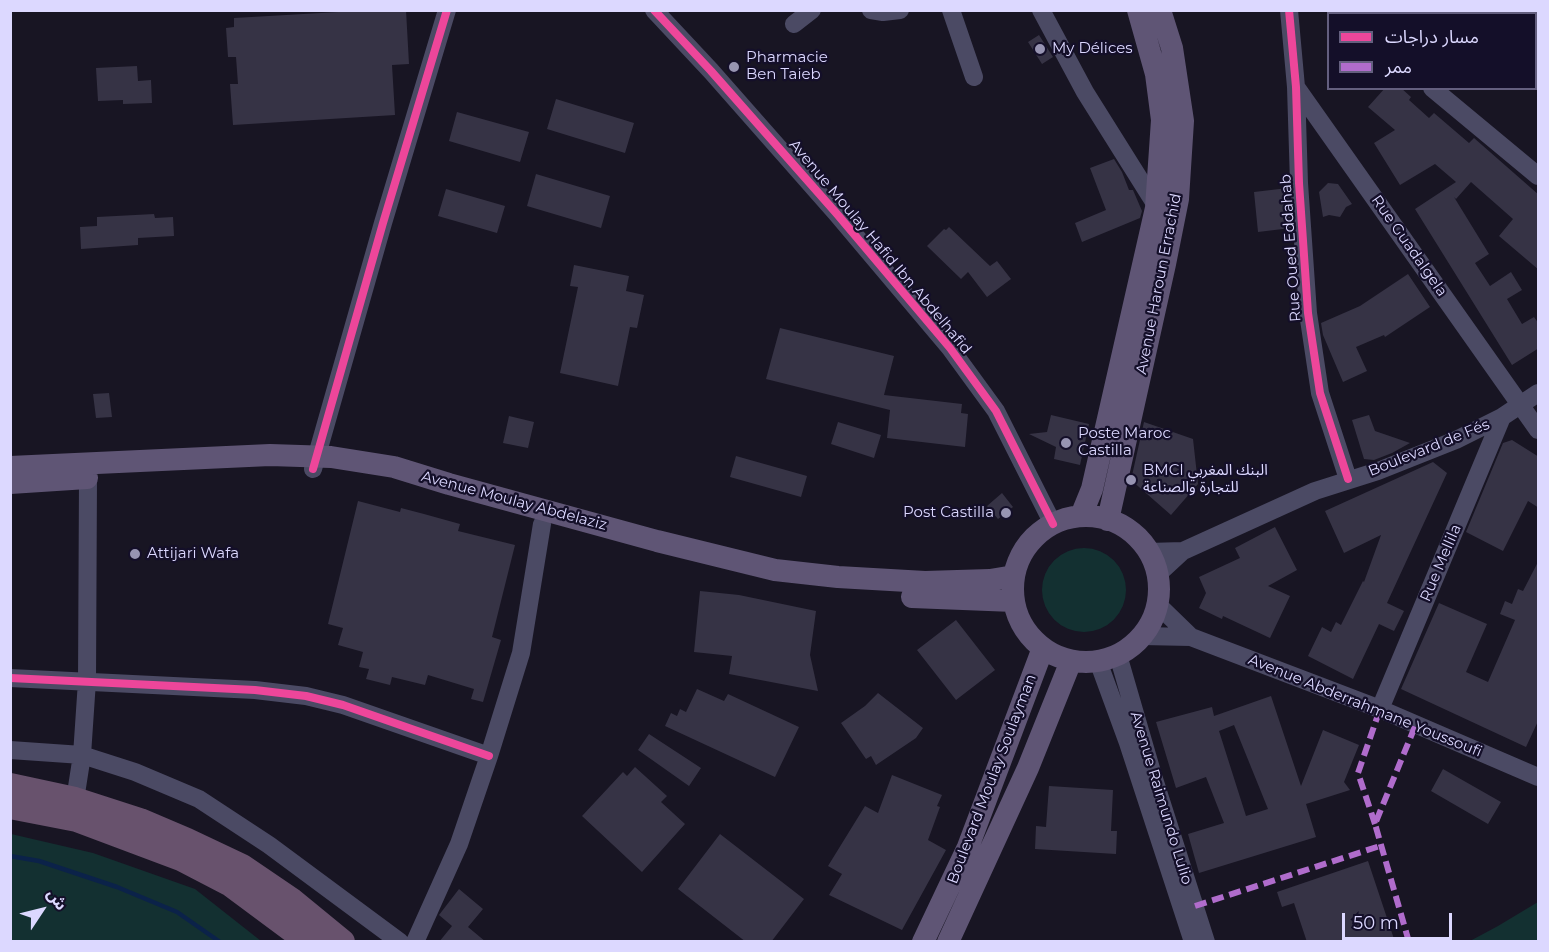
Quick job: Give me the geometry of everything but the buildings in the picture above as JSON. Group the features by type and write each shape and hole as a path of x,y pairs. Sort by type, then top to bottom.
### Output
{"highway":[{"path":"10,786 75,800 140,821 187,841 242,867 292,902 342,942"},
{"path":"10,806 77,819 181,858 231,884 309,942"}],"main road":[{"name":"Avenue Haroun Errachid","path":"1081,516 1092,489 1156,208 1162,120 1156,74 1138,10"},
{"name":"Avenue Haroun Errachid","path":"1108,520 1178,199 1183,121 1172,48 1160,10"},
{"name":"Avenue Moulay Abdelaziz","path":"10,483 86,471 221,463 270,455 314,462 542,524 568,524 744,563 807,574 925,582 990,580 1014,576"},
{"name":"Avenue Moulay Abdelaziz","path":"314,462 363,461 394,468 568,524 755,579 831,591 1014,601"},
{"name":"Avenue Moulay Abdelaziz","path":"10,467 86,471"},
{"path":"1081,516 1108,520 1138,538 1148,552 1157,575 1157,604 1152,621 1131,647 1108,658 1071,661 1043,648 1029,635 1014,601 1014,576 1021,555 1035,537 1053,524 1081,516"},
{"name":"Boulevard Moulay Soulayman","path":"923,942 969,846 1043,648"},
{"name":"Boulevard Moulay Soulayman","path":"948,942 1028,768 1071,661"}],"street":[{"path":"314,462 447,10"},
{"name":"Avenue Moulay Hafid Ibn Abdelhafid","path":"654,10 711,70 950,348 996,411 1053,524"},
{"path":"794,24 812,10"},
{"path":"871,10 883,12 900,10"},
{"path":"1041,10 1085,92 1156,208 1173,226"},
{"name":"Rue Oued Eddahab","path":"1288,10 1296,87 1299,183 1308,313 1320,393 1348,479"},
{"path":"952,11 974,77"},
{"name":"Rue Guadalgela","path":"1296,87 1539,430"},
{"path":"1434,90 1539,176"},
{"name":"Boulevard de Fés","path":"1157,575 1183,551 1315,491 1410,459 1456,440 1502,417 1539,393"},
{"name":"Rue Mellila","path":"1380,709 1502,417"},
{"path":"75,800 82,755 87,681 86,471"},
{"path":"415,942 459,844 521,652 542,524"},
{"name":"Boulevard de Fés","path":"1148,552 1183,551"},
{"name":"Avenue Abderrahmane Youssoufi","path":"1157,604 1191,637"},
{"name":"Avenue Abderrahmane Youssoufi","path":"1142,636 1191,637 1380,709 1539,777"},
{"name":"Avenue Raimundo Lulio","path":"1108,658 1128,743 1193,942"},
{"name":"Avenue Raimundo Lulio","path":"1108,658 1154,779 1206,942"},
{"path":"10,678 255,690 306,696 343,705 489,756"},
{"path":"10,750 82,755 135,772 199,799 261,839 400,942"}],"green space":[{"path":"1084,548 1100,551 1114,560 1123,574 1126,590 1123,606 1114,620 1100,629 1084,632 1068,629 1054,620 1045,606 1042,590 1045,574 1054,560 1068,551"},
{"path":"11,834 93,853 195,889 261,941 11,941"},
{"path":"1538,902 1538,941 1470,941 1498,926"}],"waterway":[{"path":"10,856 39,861 117,887 177,912 220,942"}],"marked path":[{"path":"1375,824 1358,773 1380,709"},
{"path":"1409,942 1375,824 1416,724"},
{"path":"1195,906 1380,846"}],"cycle path":[{"path":"313,469 447,10"},
{"path":"654,10 837,214 950,348 996,411 1053,524"},
{"path":"1289,10 1296,87 1299,183 1308,313 1320,393 1348,479"},
{"path":"10,678 255,690 306,696 343,705 489,756"}],"place":[{"name":"My Délices","path":"1040,49"},
{"name":"Pharmacie Ben Taieb","path":"734,67"},
{"name":"Poste Maroc Castilla","path":"1066,443"},
{"name":"BMCI البنك المغربي للتجارة والصناعة","path":"1131,480"},
{"name":"Post Castilla","path":"1006,513"},
{"name":"Attijari Wafa","path":"135,554"}]}
